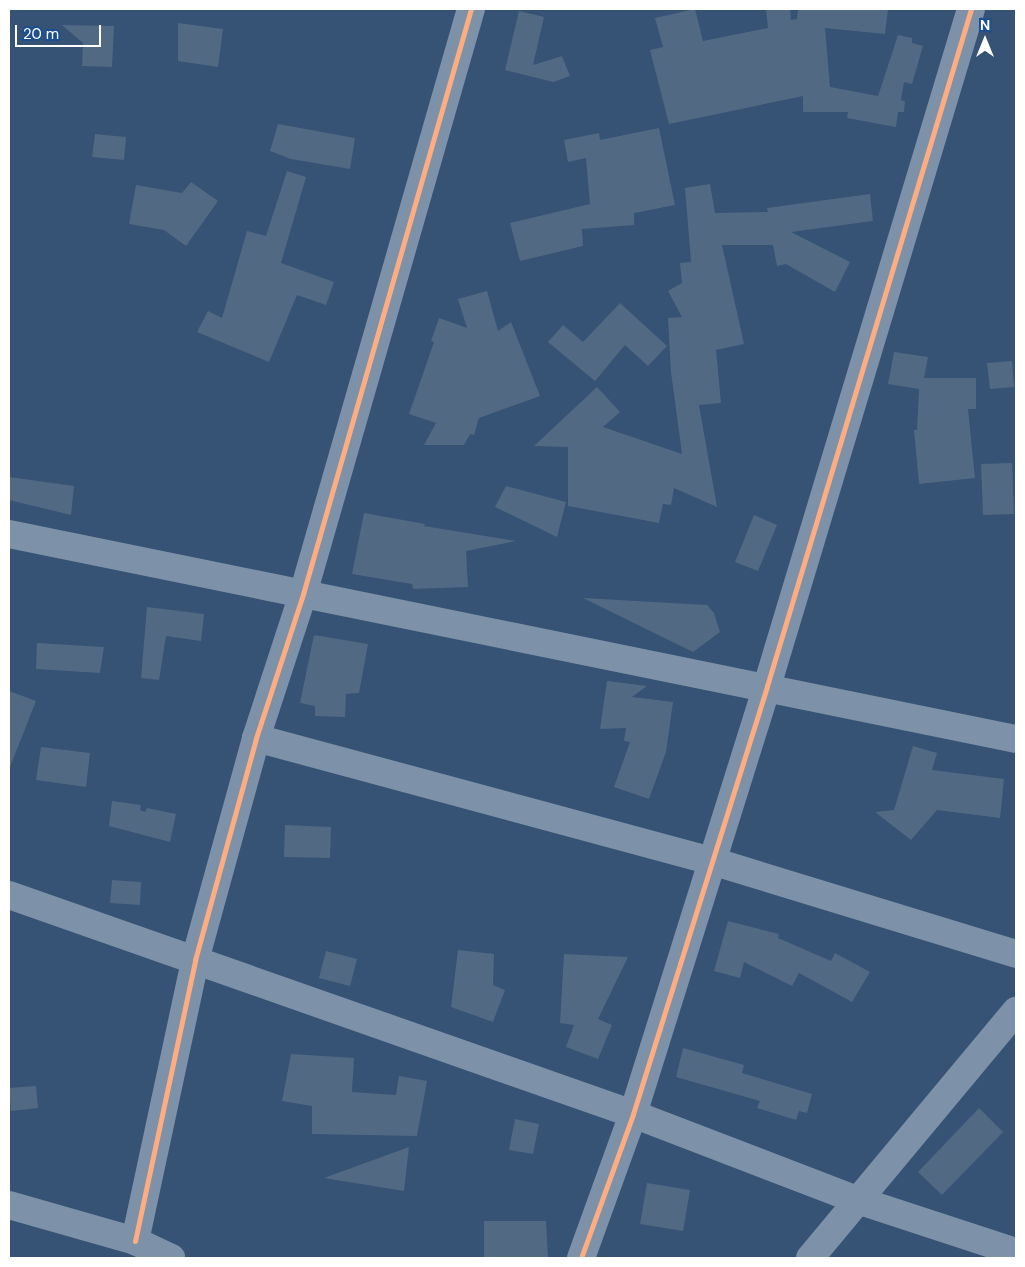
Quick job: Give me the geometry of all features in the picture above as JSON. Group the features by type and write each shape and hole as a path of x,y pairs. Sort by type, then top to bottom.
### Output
{"street":[{"path":"135,1240 195,960 256,738 303,594 471,9"},
{"path":"581,1258 632,1114 767,686 971,9"},
{"path":"9,534 767,686 1016,739"},
{"path":"256,738 712,861 1016,954"},
{"path":"9,895 632,1114 857,1200 1016,1252"},
{"path":"810,1258 1016,1011"},
{"path":"9,1205 135,1240 171,1258"}],"building":[{"path":"695,9 703,41 768,28 766,9 790,9 791,20 797,19 798,9 888,9 885,34 825,28 830,87 878,96 898,35 912,38 912,43 923,46 912,84 904,82 901,100 905,101 904,112 898,112 896,127 847,118 848,112 803,112 803,96 669,124 650,50 663,47 655,18"},
{"path":"519,11 544,17 533,65 562,56 570,76 553,82 505,70"},
{"path":"178,23 223,29 218,67 178,61"},
{"path":"62,25 114,26 112,67 82,66 83,43"},
{"path":"278,124 355,138 350,169 291,159 270,151"},
{"path":"659,128 675,205 634,213 634,225 582,229 583,246 520,261 510,223 590,204 586,158 568,162 564,140 599,133 600,140"},
{"path":"95,134 126,137 124,160 92,157"},
{"path":"287,171 306,177 281,263 334,282 326,305 297,295 269,362 197,332 208,311 222,318 247,231 266,236"},
{"path":"191,182 218,201 186,246 164,230 129,224 136,185 182,193"},
{"path":"710,184 715,213 768,212 767,208 870,194 873,221 791,232 850,262 835,292 786,264 777,266 773,245 722,245 744,344 716,350 721,403 699,405 717,507 674,488 671,505 663,504 659,523 568,506 568,447 534,446 597,387 620,412 603,427 682,454 671,372 668,318 682,317 668,291 682,283 680,263 691,262 685,188"},
{"path":"487,291 498,331 511,322 540,396 479,418 474,435 470,434 464,445 424,445 436,423 409,414 434,342 431,341 439,318 467,328 458,299"},
{"path":"620,303 667,346 648,366 625,345 595,381 548,342 563,325 583,342"},
{"path":"894,352 928,357 924,378 976,378 976,409 968,409 975,478 919,484 914,430 917,430 919,389 888,384"},
{"path":"1012,361 1014,387 990,389 987,363"},
{"path":"1012,463 1014,514 983,515 981,464"},
{"path":"9,477 74,486 71,515 9,500"},
{"path":"506,486 566,502 557,537 495,507"},
{"path":"364,513 425,524 424,526 516,541 466,551 468,587 413,589 412,584 352,574"},
{"path":"754,515 777,525 758,571 735,562"},
{"path":"583,598 707,605 714,613 720,632 693,652"},
{"path":"147,607 204,614 201,641 166,636 159,680 141,678"},
{"path":"314,635 368,644 359,693 346,694 345,717 315,716 315,706 300,703"},
{"path":"37,643 104,647 100,673 36,669"},
{"path":"607,681 647,686 632,697 673,702 666,752 649,799 614,787 630,742 624,741 626,728 600,729"},
{"path":"9,691 36,701 10,767 9,767"},
{"path":"913,746 937,753 932,770 1004,779 1000,818 937,810 911,840 875,812 894,810"},
{"path":"41,747 90,753 86,787 36,780"},
{"path":"112,801 141,805 140,810 145,812 147,808 176,814 170,842 109,826"},
{"path":"285,825 331,827 330,858 284,857"},
{"path":"112,880 141,882 140,905 110,903"},
{"path":"728,921 779,934 778,938 831,961 835,953 870,972 852,1002 799,973 792,986 744,962 740,978 714,971"},
{"path":"458,950 494,954 493,985 505,990 493,1022 451,1007"},
{"path":"326,951 357,959 350,986 319,978"},
{"path":"564,954 628,957 598,1019 612,1025 598,1059 566,1047 574,1025 560,1023"},
{"path":"683,1048 744,1065 742,1073 812,1094 807,1113 799,1111 796,1120 757,1108 760,1101 676,1077"},
{"path":"291,1054 354,1058 352,1092 396,1095 399,1076 427,1081 417,1136 312,1134 312,1106 282,1101"},
{"path":"36,1086 38,1108 11,1111 9,1088"},
{"path":"979,1108 1003,1132 942,1195 918,1172"},
{"path":"515,1119 539,1124 533,1154 509,1150"},
{"path":"409,1147 404,1191 324,1178"},
{"path":"647,1183 690,1190 683,1231 640,1224"},
{"path":"484,1221 546,1221 548,1258 484,1258"}],"cycle path":[{"path":"135,1241 195,960 256,738 303,594 471,9"},
{"path":"581,1258 633,1114 767,686 971,9"}]}
